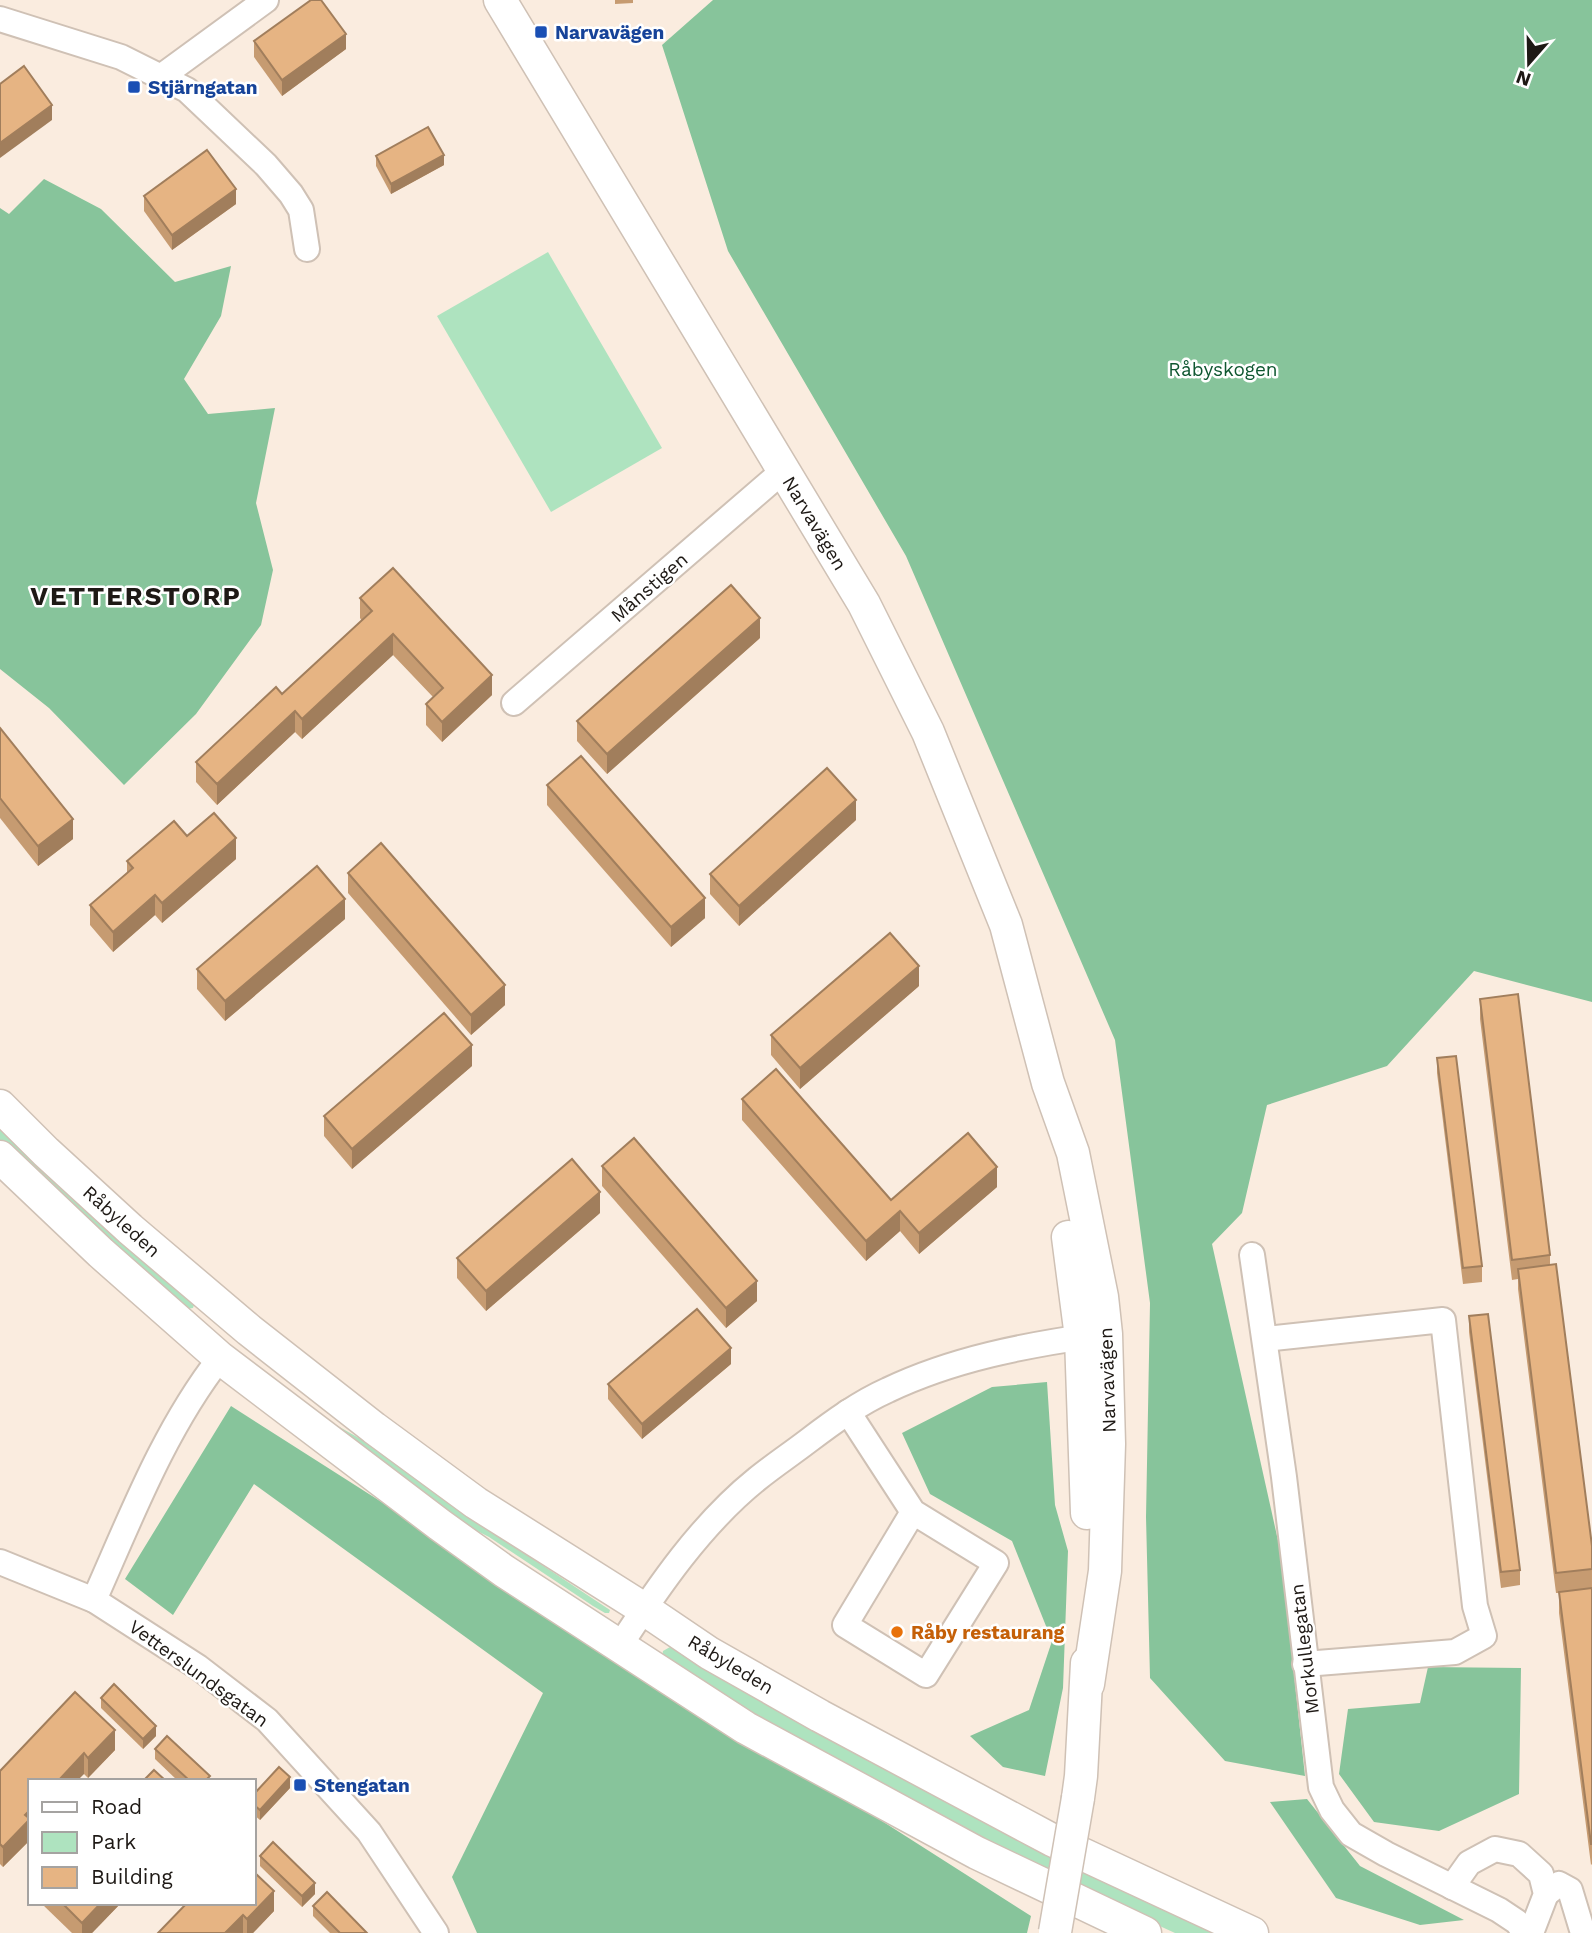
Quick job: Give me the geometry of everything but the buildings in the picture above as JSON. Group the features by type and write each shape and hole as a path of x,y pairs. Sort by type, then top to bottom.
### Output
{"main road":[{"name":"Narvavägen","path":"500,0 864,604 928,733 1006,925 1048,1083 1054,1158 1074,1268 1094,1335 1086,1444 1088,1684 1078,1798 1055,1933"},
{"name":"Råbyleden","path":"0,1106 130,1229 249,1330 374,1428 476,1503 709,1653 820,1716 1052,1840 1252,1933"},
{"name":"Råbyleden","path":"0,1157 220,1358 440,1525 619,1647 746,1728 851,1786 977,1853 1145,1933"},
{"path":"220,1358 249,1330"}],"street":[{"path":"162,76 266,0"},
{"path":"0,19 121,57 187,90 266,164 291,194 301,211 307,249"},
{"name":"Månstigen","path":"514,703 783,471"},
{"name":"Morkullegatan","path":"1252,1255 1284,1477 1321,1787 1332,1810 1351,1834 1499,1910 1517,1922 1525,1933"},
{"path":"1265,1339 1443,1320 1475,1606 1484,1636 1455,1652 1305,1664"},
{"path":"619,1647 700,1535 755,1480 848,1412 888,1389 960,1363 1026,1345 1094,1335"},
{"path":"94,1600 145,1484 195,1390 220,1358"},
{"path":"848,1412 914,1512 996,1563 926,1675 845,1625 914,1512"},
{"name":"Vetterslundsgatan","path":"0,1562 94,1600 198,1667 267,1720 369,1832 436,1933"},
{"path":"1452,1887 1469,1863 1495,1849 1519,1854 1541,1874 1546,1894"},
{"path":"1531,1933 1546,1894 1559,1884 1570,1890 1583,1933"}],"green space":[{"name":"Råbyskogen","path":"713,0 1592,0 1592,1002 1474,971 1387,1066 1267,1105 1242,1213 1212,1244 1281,1554 1305,1776 1225,1761 1150,1678 1146,1517 1150,1303 1115,1040 906,556 728,251 662,45"},
{"path":"44,179 101,209 175,282 231,266 221,316 184,379 208,414 275,408 256,503 273,570 261,625 196,714 124,785 49,708 0,669 0,208 9,214"},
{"path":"548,252 662,448 551,512 437,316"},
{"path":"0,1125 195,1302 193,1308 186,1309 101,1235 0,1140"},
{"path":"1047,1382 1055,1505 1068,1551 1063,1688 1045,1776 1003,1767 970,1736 1029,1710 1052,1641 1012,1541 930,1494 902,1433 992,1387"},
{"path":"231,1406 1031,1916 1027,1933 477,1933 452,1877 543,1693 254,1484 173,1615 125,1579"},
{"path":"336,1425 380,1450 524,1553 610,1610 609,1613 593,1606 489,1537 446,1515 331,1427"},
{"path":"670,1647 755,1698 865,1757 1229,1933 1175,1933 1046,1874 734,1705 662,1657 663,1651"},
{"path":"1428,1667 1521,1668 1519,1794 1439,1831 1374,1822 1339,1774 1348,1709 1420,1703"},
{"path":"1307,1799 1360,1866 1464,1920 1420,1925 1336,1898 1270,1802"}],"place":[{"name":"Narvavägen","path":"541,32"},
{"name":"Stjärngatan","path":"134,87"},
{"name":"Råby restaurang","path":"897,1632"},
{"name":"Stengatan","path":"300,1785"}],"district":[{"name":"VETTERSTORP","path":"136,596"}]}
